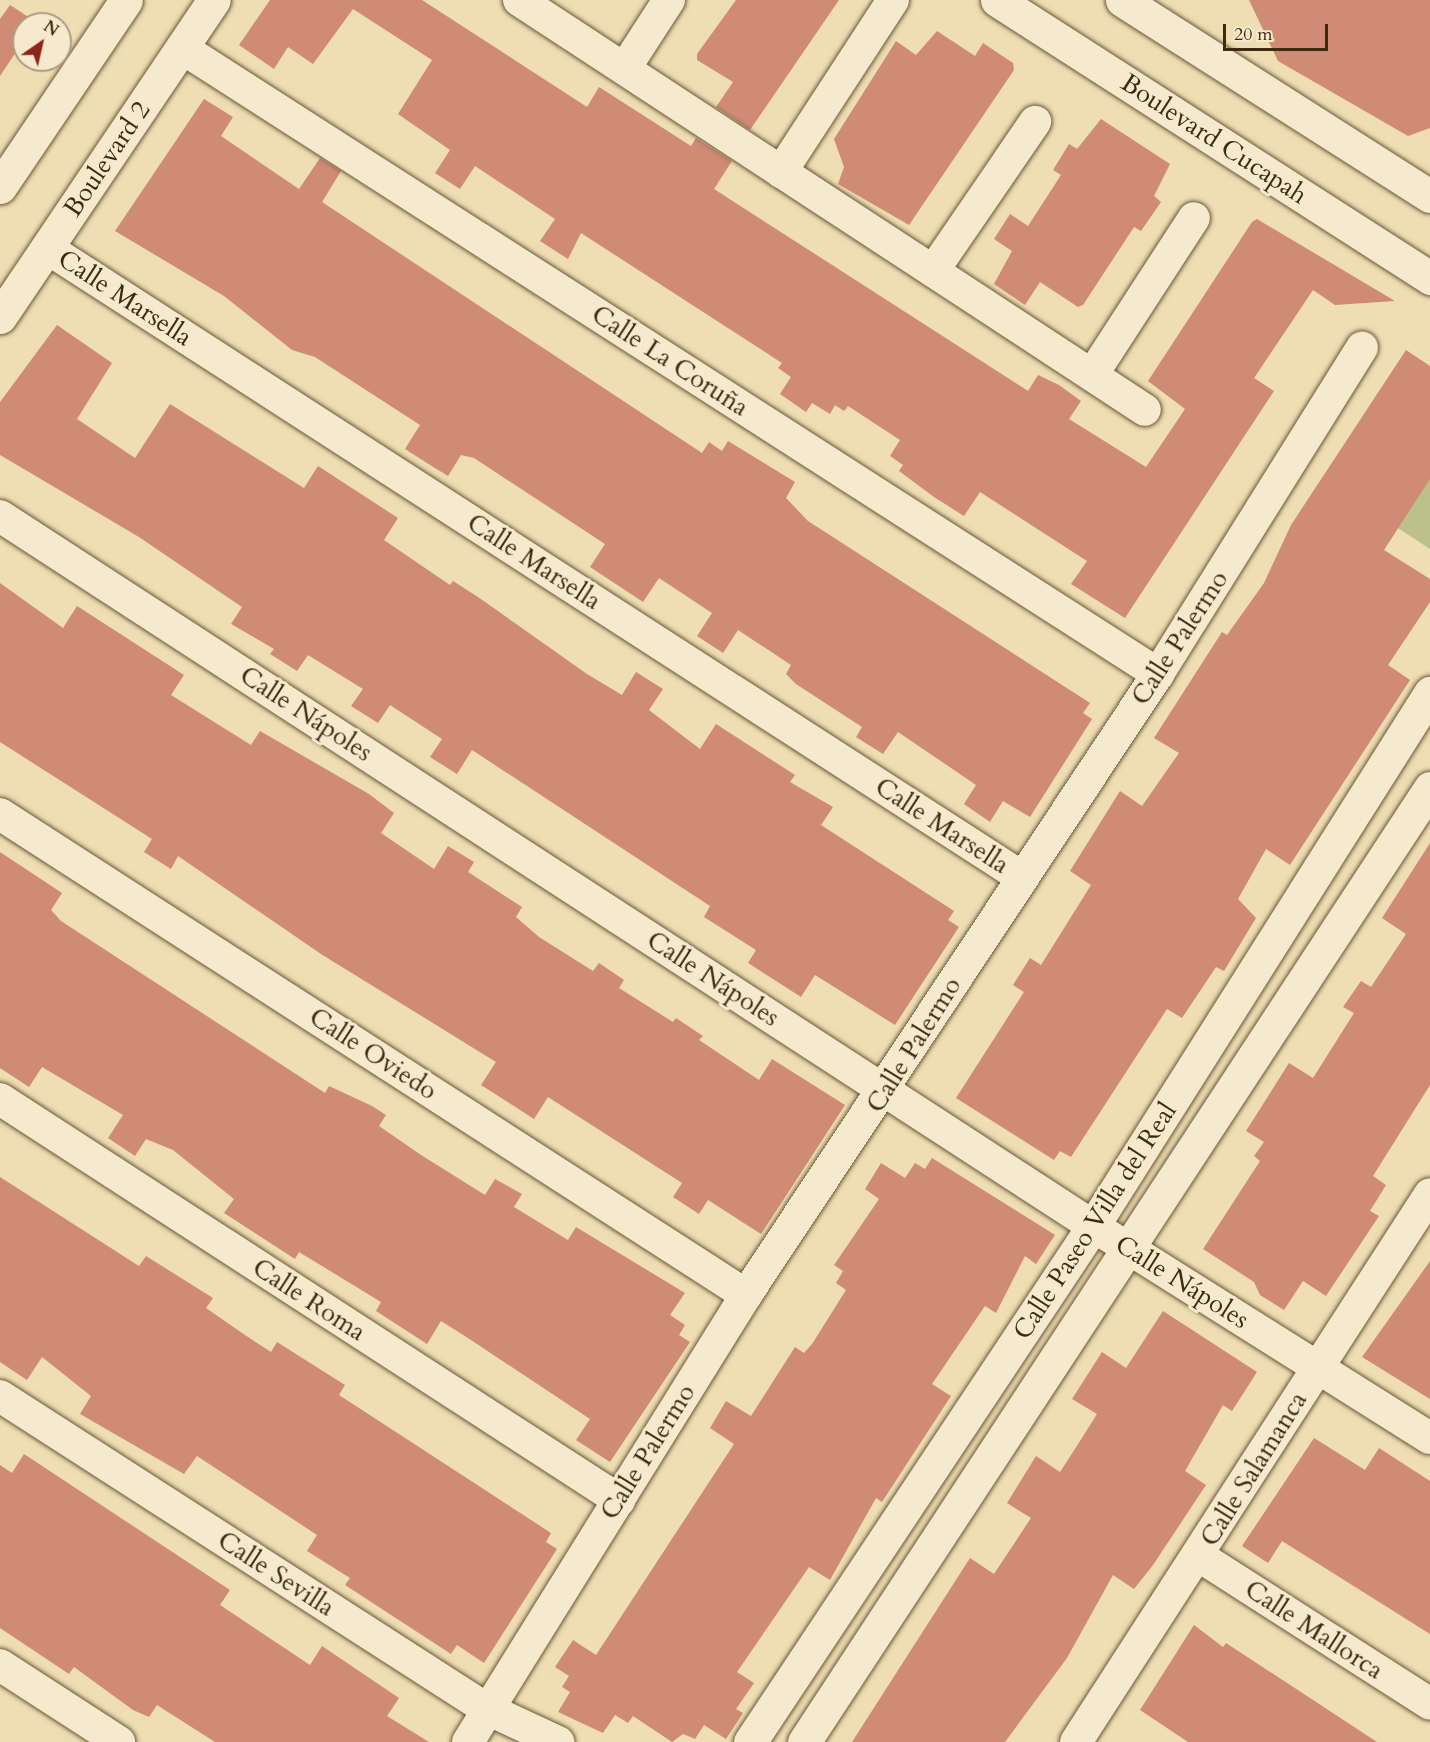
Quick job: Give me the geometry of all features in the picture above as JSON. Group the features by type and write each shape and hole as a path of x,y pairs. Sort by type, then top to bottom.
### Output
{"street":[{"name":"Boulevard 2","path":"0,317 214,0"},
{"path":"519,0 1145,410"},
{"path":"625,68 669,0"},
{"path":"781,172 893,0"},
{"name":"Boulevard Cucapah","path":"997,0 1430,278"},
{"path":"1122,0 1424,186"},
{"path":"0,187 119,2"},
{"name":"Calle La Coruña","path":"182,48 1158,675"},
{"path":"933,271 1035,122"},
{"path":"1092,375 1194,218"},
{"name":"Calle Marsella","path":"47,248 1020,876"},
{"name":"Calle Palermo","path":"468,1742 485,1708 619,1500 746,1295 886,1091 1020,876 1158,675 1362,348"},
{"name":"Calle Nápoles","path":"0,516 1093,1226 1430,1438"},
{"name":"Calle Paseo Villa del Real","path":"750,1742 1093,1226 1430,693"},
{"name":"Calle Paseo Villa del Real","path":"804,1742 1131,1250 1430,788"},
{"name":"Calle Oviedo","path":"0,814 746,1295"},
{"name":"Calle Roma","path":"0,1099 619,1500"},
{"name":"Calle Salamanca","path":"1078,1741 1430,1194"},
{"name":"Calle Sevilla","path":"0,1396 485,1708 558,1742"},
{"name":"Calle Mallorca","path":"1199,1556 1430,1704"},
{"path":"0,1665 119,1742"}],"green space":[{"path":"1430,434 1430,549 1378,515"}],"building":[{"path":"270,0 422,0 587,107 599,87 691,146 696,138 732,161 714,189 1028,391 1038,375 1059,385 1081,401 1069,419 1146,467 1185,409 1148,381 1252,222 1257,219 1395,301 1335,305 1313,290 1254,378 1274,391 1125,618 1071,584 1087,561 980,492 964,516 934,497 899,471 903,465 890,456 900,440 848,406 844,411 835,405 830,414 812,403 806,412 780,394 791,377 778,368 782,363 581,233 568,259 540,241 555,219 475,166 460,189 435,173 450,150 398,114 432,60 353,9 313,64 288,47 274,69 239,45"},
{"path":"736,0 839,0 750,130 716,107 733,82 697,60 697,54"},
{"path":"1249,0 1430,0 1430,128 1408,136 1278,61"},
{"path":"10,5 21,12 12,12 12,58 0,76 0,19"},
{"path":"937,31 975,56 983,43 1013,63 1014,70 909,225 838,184 844,167 834,139 896,41 916,55"},
{"path":"204,99 233,117 221,136 299,189 320,158 341,171 322,202 702,453 709,442 722,451 728,441 795,482 786,498 808,521 1090,703 1083,713 1092,719 1030,817 1003,801 990,822 964,804 976,785 898,732 883,754 856,737 862,727 796,684 786,674 791,665 738,630 723,653 697,636 712,613 659,578 643,602 590,567 605,544 474,458 461,455 448,476 430,465 405,449 420,425 315,357 292,350 224,296 115,231"},
{"path":"1101,119 1170,164 1154,196 1161,202 1141,231 1134,227 1083,305 1078,307 1040,282 1025,305 994,284 1012,251 994,239 1010,214 1028,226 1061,175 1053,170 1069,144 1077,149"},
{"path":"57,325 112,363 77,419 135,458 170,404 304,488 318,466 398,518 384,540 450,585 453,581 478,597 587,674 622,695 636,672 663,689 649,710 700,749 716,724 795,775 790,782 833,807 821,825 954,911 948,920 959,927 895,1025 815,975 801,997 748,963 756,950 704,917 710,906 472,750 457,774 430,757 442,739 390,705 378,723 351,706 363,689 308,655 297,671 270,654 274,649 231,624 242,607 139,537 0,455 0,402"},
{"path":"1406,350 1430,366 1430,479 1384,550 1430,579 1430,602 1388,665 1410,680 1290,865 1266,849 1238,899 1256,918 1224,971 1216,967 1182,1018 1167,1009 1071,1157 1060,1151 1054,1160 956,1098 1024,992 1013,985 1030,958 1041,965 1091,885 1070,871 1120,791 1142,806 1179,753 1154,738 1222,632 1227,635 1264,583 1291,525"},
{"path":"0,583 63,628 77,606 184,675 171,695 251,745 260,731 369,794 394,813 381,833 434,869 448,846 474,862 468,872 522,907 516,917 539,937 593,971 599,963 624,980 619,988 673,1022 676,1018 703,1036 699,1040 759,1080 772,1059 845,1105 761,1234 708,1200 699,1214 673,1197 682,1183 548,1097 534,1119 481,1085 496,1062 321,954 178,856 171,869 144,852 152,839 0,742"},
{"path":"1430,843 1430,1085 1373,1176 1386,1185 1370,1211 1379,1216 1326,1296 1303,1281 1284,1310 1260,1295 1254,1282 1203,1249 1260,1161 1254,1156 1264,1142 1246,1131 1289,1063 1313,1078 1354,1013 1343,1007 1361,981 1371,987 1406,934 1382,918"},
{"path":"0,852 62,893 51,910 61,921 325,1093 329,1086 386,1115 379,1126 421,1155 485,1195 495,1179 522,1194 514,1207 568,1240 576,1227 685,1293 670,1315 685,1325 679,1335 690,1342 610,1462 576,1440 590,1419 468,1338 441,1321 427,1344 376,1311 381,1302 299,1252 295,1259 224,1213 234,1199 173,1150 146,1139 135,1156 108,1138 123,1115 42,1067 29,1087 0,1068"},
{"path":"932,1158 1055,1235 1036,1264 1025,1256 996,1313 985,1306 932,1384 951,1396 882,1502 876,1498 830,1580 809,1567 737,1672 754,1683 736,1709 743,1713 726,1739 704,1725 695,1739 683,1734 672,1742 633,1716 628,1723 615,1715 603,1733 558,1712 570,1692 562,1687 569,1676 555,1667 573,1640 596,1655 734,1444 710,1428 726,1401 751,1416 795,1347 804,1353 846,1290 836,1283 843,1271 834,1265 879,1199 865,1189 881,1163 905,1178 915,1163 925,1169"},
{"path":"0,1177 139,1266 146,1256 213,1298 206,1308 271,1352 277,1342 345,1385 339,1395 551,1533 546,1542 557,1549 484,1663 457,1645 451,1654 345,1585 350,1578 307,1551 317,1535 197,1456 184,1474 80,1414 91,1396 42,1357 27,1380 0,1362"},
{"path":"1430,1261 1430,1399 1362,1357"},
{"path":"1163,1311 1257,1372 1232,1411 1223,1405 1185,1471 1206,1485 1153,1565 1134,1589 1113,1575 1067,1658 1005,1742 852,1742 970,1558 994,1574 1031,1518 1007,1503 1036,1456 1060,1472 1097,1414 1072,1399 1102,1352 1126,1368"},
{"path":"1314,1438 1365,1470 1379,1448 1430,1481 1430,1634 1282,1541 1268,1563 1242,1546"},
{"path":"24,1454 230,1590 220,1605 310,1665 322,1646 399,1698 387,1716 429,1742 215,1742 157,1705 149,1717 133,1710 74,1667 69,1674 0,1628 0,1465 12,1473"},
{"path":"1194,1625 1223,1647 1226,1643 1377,1742 1188,1742 1140,1710"}]}
